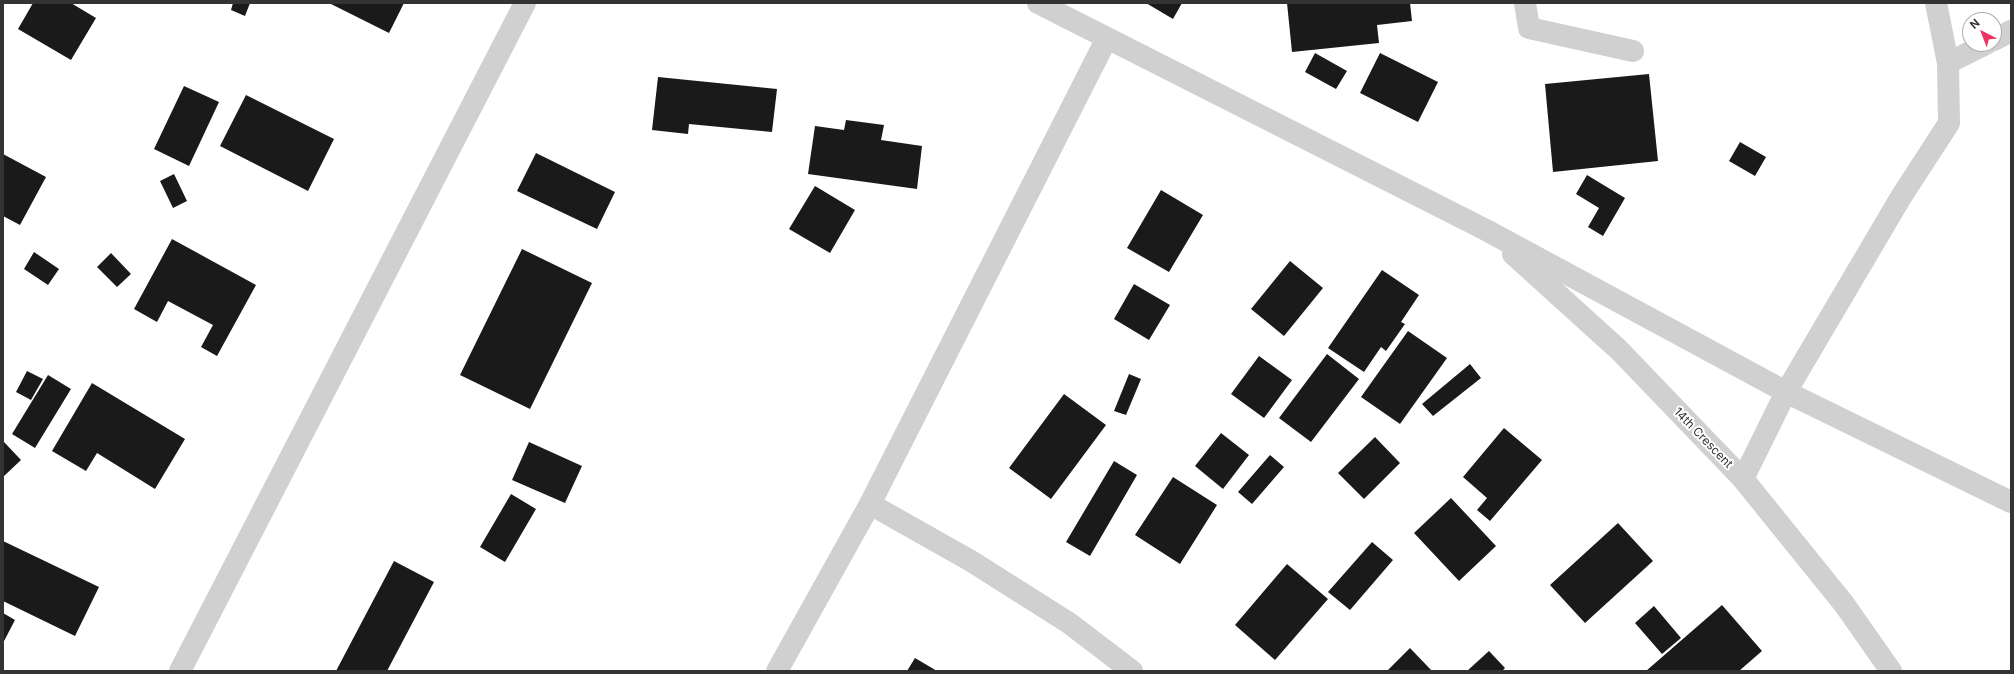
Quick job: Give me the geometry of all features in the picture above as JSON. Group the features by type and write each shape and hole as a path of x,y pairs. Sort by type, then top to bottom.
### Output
{"street":[{"path":"180,671 525,3"},
{"path":"1038,3 1486,230 1786,392 2011,502"},
{"path":"1525,3 1529,28 1633,51"},
{"path":"1743,479 1786,392 1901,197 1948,124 1948,63 1936,3"},
{"path":"2002,36 2011,31"},
{"path":"777,671 870,504 1107,38"},
{"path":"1948,63 1970,52"},
{"name":"14th Crescent","path":"1486,230 1619,350 1743,479 1844,604 1891,671"},
{"path":"870,504 971,561 1068,623 1132,671"}],"building":[{"path":"33,3 71,3 96,18 71,60 18,29"},
{"path":"233,3 250,3 245,16 231,10"},
{"path":"329,3 404,3 389,33"},
{"path":"1146,3 1182,3 1173,19"},
{"path":"1287,3 1410,3 1412,21 1377,25 1379,43 1292,52"},
{"path":"1315,53 1347,71 1336,89 1305,72"},
{"path":"1380,53 1438,82 1418,122 1360,93"},
{"path":"1649,74 1658,161 1553,172 1545,84"},
{"path":"658,77 777,89 772,132 689,124 688,134 652,130"},
{"path":"184,86 219,102 189,166 154,149"},
{"path":"246,95 334,139 308,191 220,146"},
{"path":"846,120 884,125 881,140 922,146 917,189 808,174 815,126 844,130"},
{"path":"1740,142 1766,157 1755,176 1729,161"},
{"path":"536,153 615,192 597,229 517,191"},
{"path":"3,154 46,177 20,225 3,216"},
{"path":"174,174 187,201 173,208 160,181"},
{"path":"1587,175 1625,198 1603,236 1588,227 1599,208 1576,194"},
{"path":"815,186 855,210 830,253 789,229"},
{"path":"1161,190 1203,215 1169,272 1127,248"},
{"path":"172,239 256,285 217,356 201,347 213,325 168,301 157,322 134,309"},
{"path":"522,249 592,283 530,409 460,375"},
{"path":"34,252 59,269 48,285 24,269"},
{"path":"111,253 131,274 117,287 97,267"},
{"path":"1290,261 1323,288 1284,336 1251,309"},
{"path":"1382,270 1419,295 1401,322 1405,324 1386,351 1381,347 1364,372 1328,348"},
{"path":"1134,284 1170,305 1149,340 1114,319"},
{"path":"1408,331 1447,358 1400,424 1361,397"},
{"path":"1327,354 1359,379 1311,442 1279,418"},
{"path":"1259,356 1292,380 1264,418 1231,394"},
{"path":"1470,364 1481,378 1433,416 1422,404"},
{"path":"27,371 43,379 31,400 16,392"},
{"path":"1129,374 1141,379 1126,415 1114,411"},
{"path":"48,375 71,389 35,448 12,434"},
{"path":"92,383 185,439 155,489 97,453 86,471 52,451"},
{"path":"1064,394 1106,425 1051,499 1009,468"},
{"path":"1504,428 1542,460 1490,521 1477,510 1487,498 1463,477"},
{"path":"1221,433 1249,455 1223,489 1195,466"},
{"path":"1375,437 1400,463 1364,499 1338,473"},
{"path":"4,442 21,460 3,477 3,443"},
{"path":"529,442 582,466 565,503 512,480"},
{"path":"1270,455 1284,467 1252,504 1238,492"},
{"path":"1114,461 1137,475 1090,556 1066,542"},
{"path":"1173,477 1217,505 1180,564 1135,535"},
{"path":"511,494 536,509 505,562 480,547"},
{"path":"1451,498 1496,546 1459,581 1414,533"},
{"path":"1618,523 1653,561 1585,623 1550,585"},
{"path":"3,541 99,587 75,636 3,601"},
{"path":"1372,542 1393,560 1350,610 1328,592"},
{"path":"394,561 434,582 387,671 336,671"},
{"path":"1287,564 1328,599 1275,660 1235,625"},
{"path":"1722,605 1762,651 1739,671 1646,671"},
{"path":"1654,606 1681,638 1662,654 1635,623"},
{"path":"3,613 15,620 3,643"},
{"path":"1410,648 1432,671 1387,671"},
{"path":"1489,651 1505,668 1502,671 1467,671"},
{"path":"915,658 937,671 907,671"}]}
